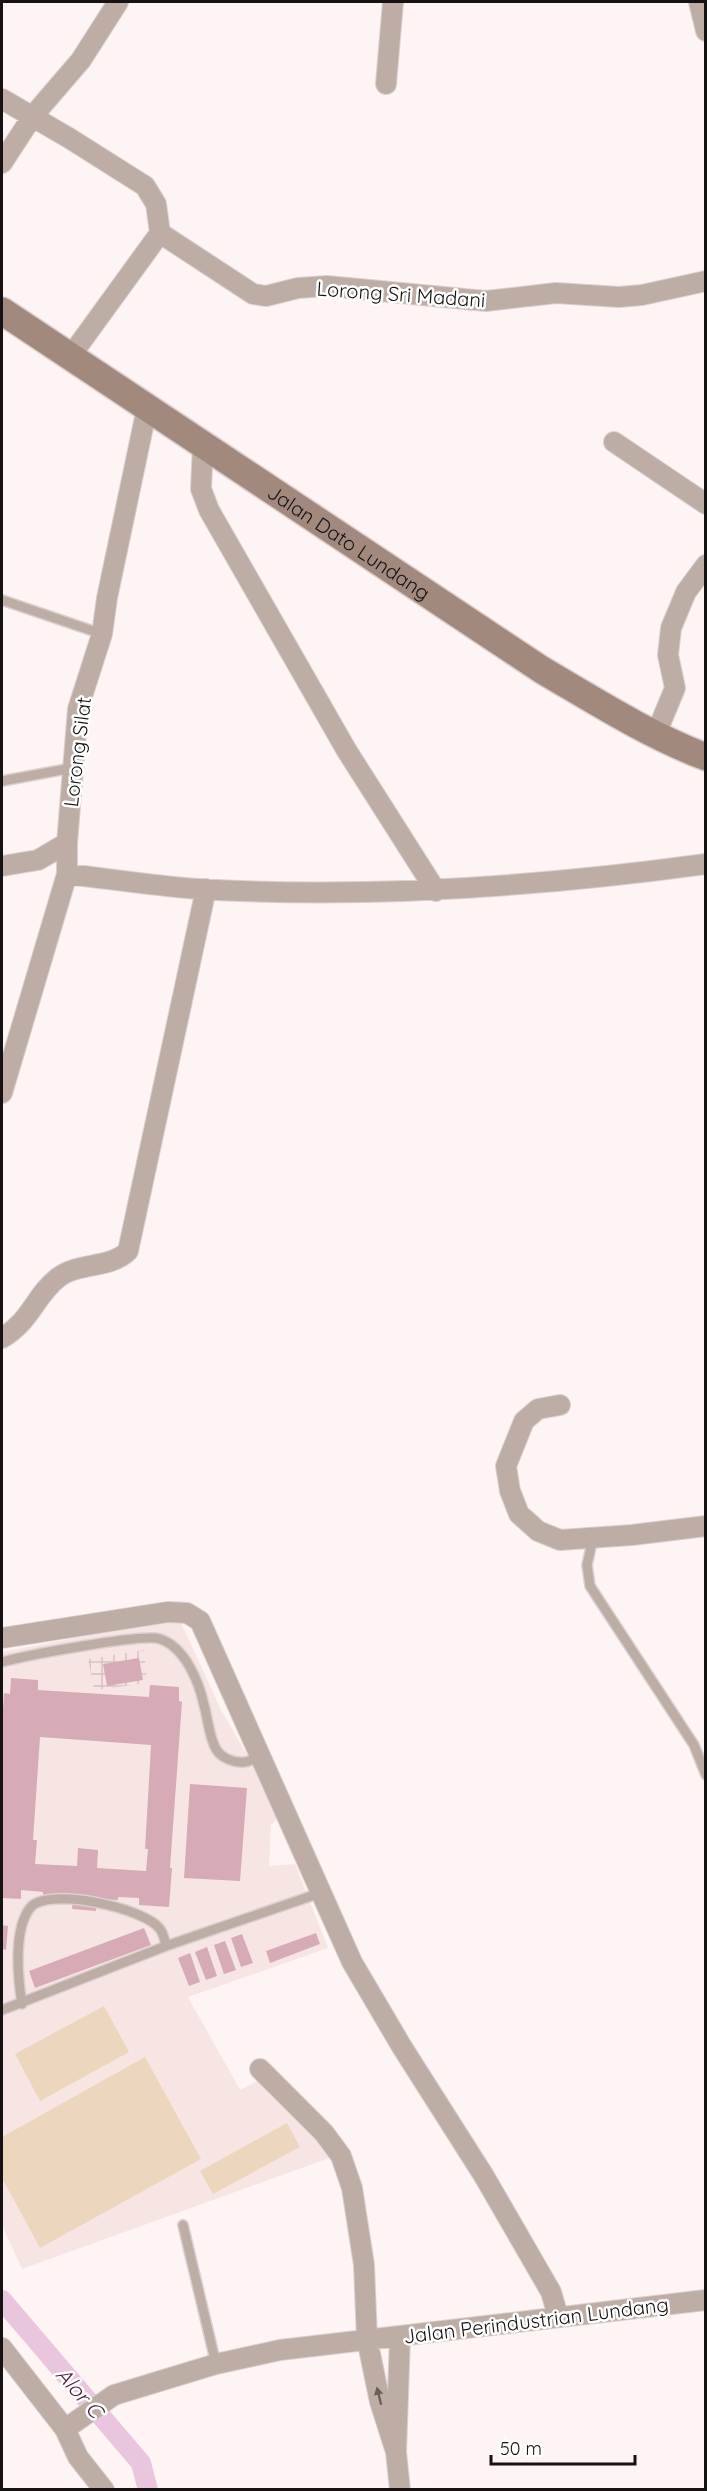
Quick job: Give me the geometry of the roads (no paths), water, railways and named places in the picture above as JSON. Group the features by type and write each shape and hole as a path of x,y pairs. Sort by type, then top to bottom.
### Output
{"main road":[{"name":"Jalan Dato Lundang","path":"2,311 542,669 656,734 705,757"}],"street":[{"path":"2,163 32,117 81,60 118,2"},
{"path":"386,84 393,2"},
{"path":"699,2 705,31"},
{"path":"2,99 145,186 156,204 160,233 70,357"},
{"name":"Lorong Sri Madani","path":"160,233 253,294 266,296 298,288 327,286 486,301 556,293 619,297 642,295 705,281"},
{"name":"Lorong Silat","path":"2,1093 67,874 72,768 78,709 102,633 107,598 147,408"},
{"path":"614,442 705,504"},
{"path":"203,444 201,489 209,510 347,751 436,891"},
{"path":"656,734 675,688 668,655 671,628 686,592 705,565"},
{"path":"2,866 38,860 67,843"},
{"path":"67,874 206,889 436,891 627,875 705,864"},
{"path":"2,1338 24,1321 58,1277 122,1257 129,1251 206,889"},
{"path":"560,1405 538,1409 524,1421 506,1466 510,1491 519,1514 538,1531 560,1540 705,1526"},
{"path":"2,1638 168,1612 188,1613 200,1621 352,1962 402,2048 484,2176 551,2292 558,2316"},
{"path":"260,2068 324,2133 341,2157 352,2188 364,2265 367,2339 380,2402 396,2452"},
{"name":"Jalan Perindustrian Lundang","path":"70,2426 114,2395 216,2364 280,2350 705,2300"},
{"path":"400,2337 396,2452 400,2490"},
{"path":"2,2348 70,2426 78,2457 104,2490"}],"lane":[{"path":"2,600 102,633"},
{"path":"2,781 72,768"},
{"path":"593,1538 587,1565 591,1586 694,1746 705,1775"},
{"path":"2,1662 106,1644 150,1638 160,1639 175,1648 187,1663 204,1702 216,1751 225,1759 243,1762 261,1755"},
{"path":"2,2010 166,1947 320,1893"},
{"path":"22,2004 18,1959 22,1925 30,1907 48,1899 58,1898 109,1905 138,1915 160,1929 166,1947"},
{"path":"183,2225 216,2364"}],"waterway":[{"name":"Alor C","path":"2,2300 141,2463 148,2490"}]}
